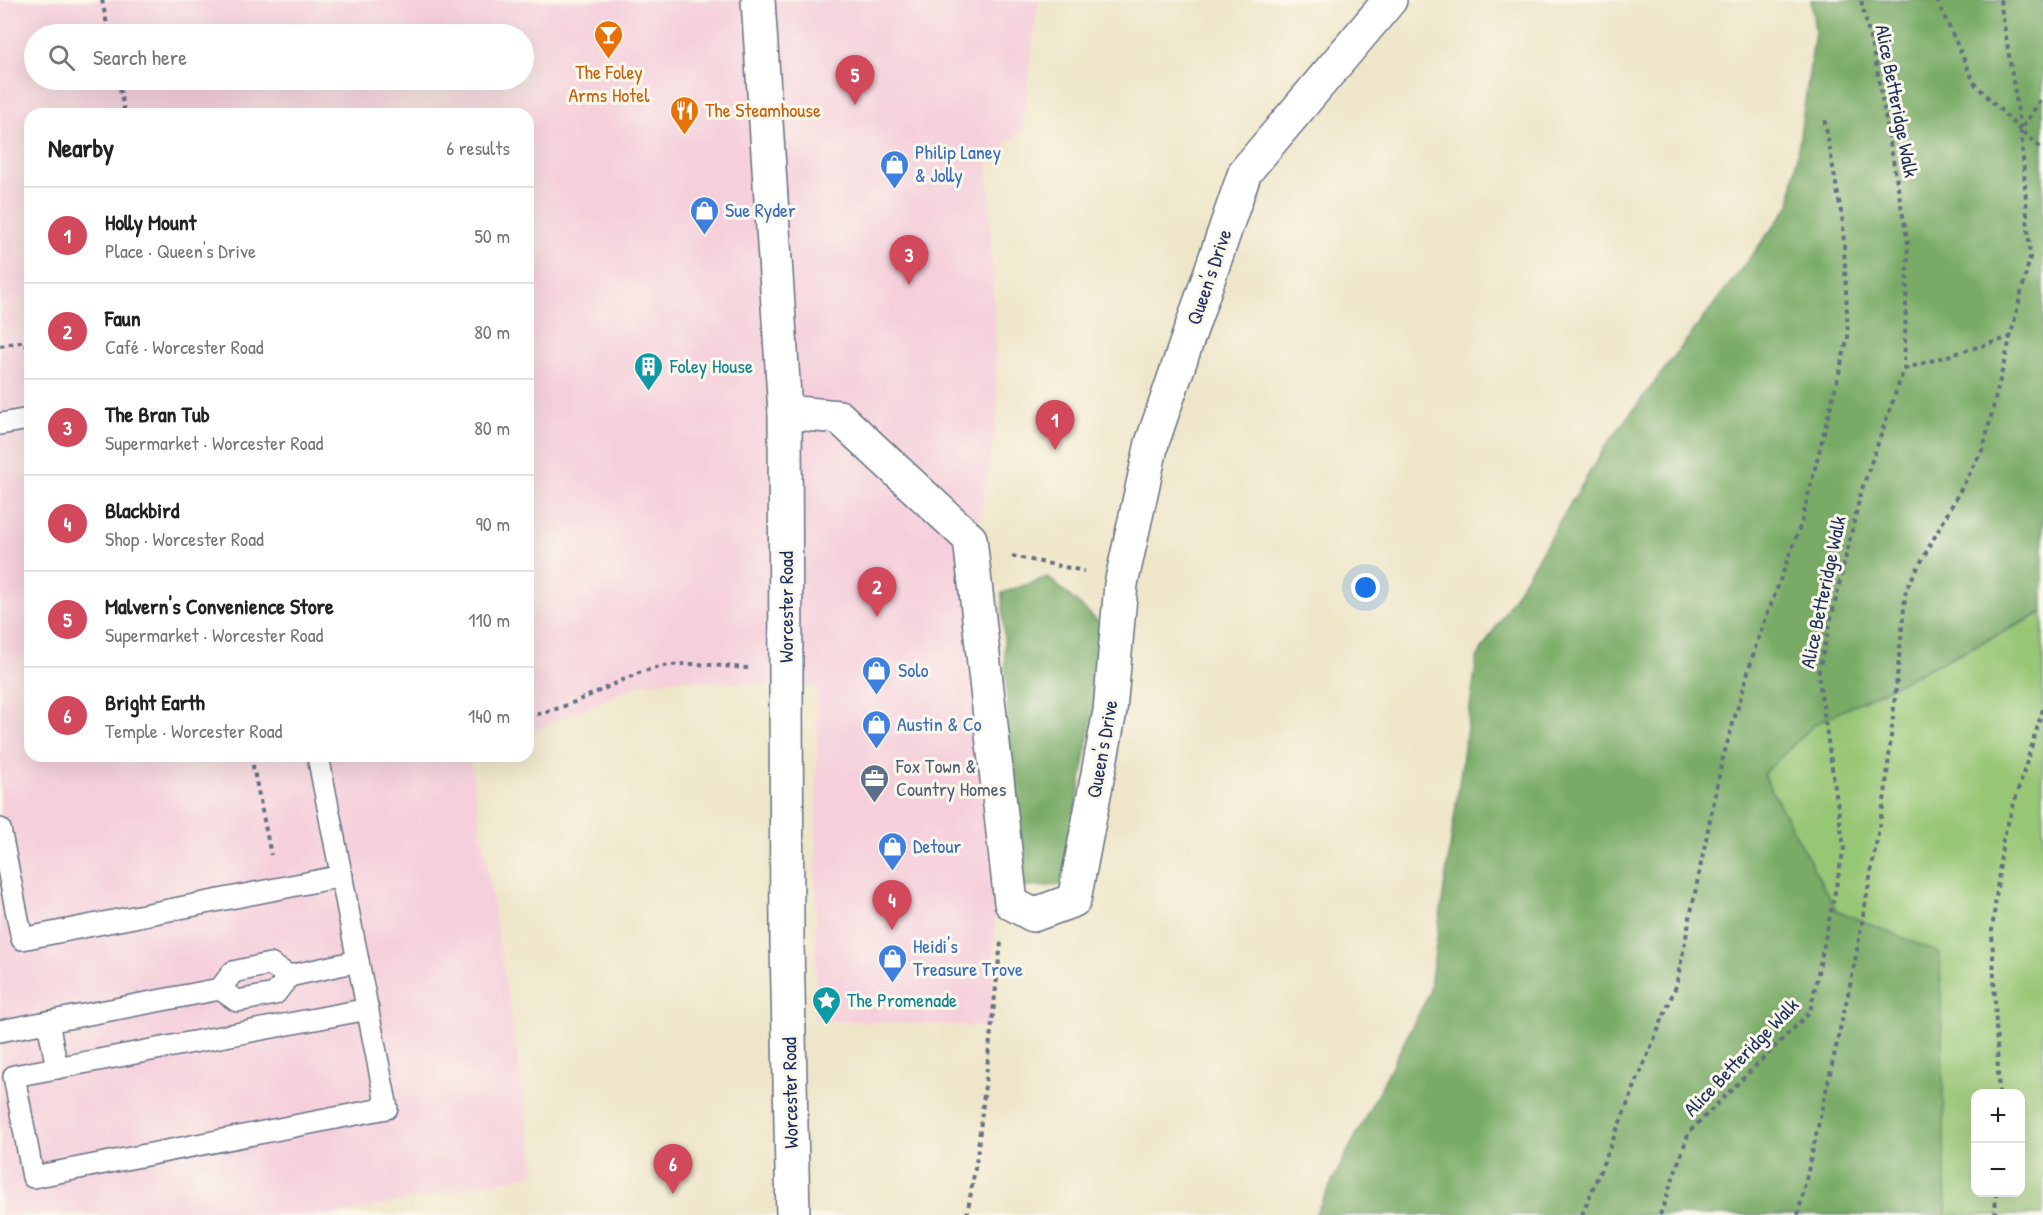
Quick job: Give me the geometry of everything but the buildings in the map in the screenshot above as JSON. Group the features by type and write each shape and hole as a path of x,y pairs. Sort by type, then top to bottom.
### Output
{"main road":[{"name":"Worcester Road","path":"758,0 785,412 789,1104 793,1215"},
{"name":"Queen's Drive","path":"1011,903 1033,915 1074,900 1110,711 1121,584 1152,443 1245,172 1390,0"},
{"path":"785,412 839,417 970,539 1011,903"}],"lane":[{"path":"0,424 24,419"},
{"path":"319,762 342,876 358,962 368,1009 387,1108 33,1177 14,1076 368,1009"},
{"path":"0,829 22,939 342,876"},
{"path":"220,989 237,1000 275,994 290,976 358,962"},
{"path":"0,1031 220,989 233,972 270,964 290,976"},
{"path":"48,1022 57,1068"}],"path":[{"path":"102,0 107,24"},
{"name":"Alice Betteridge Walk","path":"1660,1215 1689,1132 1810,1012 1844,848 1818,674 1861,492 1904,369 1908,244 1876,64 1861,0"},
{"path":"1937,0 1975,84 2043,150"},
{"path":"1798,1215 1853,972 1885,795 1906,589 1983,449 2030,257 2021,130 2000,0"},
{"path":"120,90 124,108"},
{"path":"2021,130 2043,96"},
{"path":"1582,1215 1676,986 1722,761 1756,645 1801,524 1848,338 1843,223 1824,117"},
{"path":"1904,369 2011,337"},
{"path":"0,346 24,341"},
{"path":"970,551 986,550 1087,572 1121,584"},
{"path":"534,715 559,707 648,669 688,662 786,671"},
{"path":"1999,1089 1992,931 2003,839 2043,709"},
{"path":"967,1215 977,1157 1004,922 1011,903"},
{"path":"1995,1215 1996,1197"}],"shaded area":[{"path":"0,0 1038,0 1022,130 988,161 998,413 978,531 998,824 991,1027 815,1020 817,688 678,679 638,685 534,731 534,108 24,108 24,762 470,762 536,1174 333,1215 0,1215"}],"green space":[{"path":"1811,0 2043,0 2043,612 1815,724 1763,774 1836,910 1940,953 1946,1215 1315,1215 1429,994 1477,658 1605,447 1790,205 1815,32"},
{"path":"1048,577 1108,630 1062,885 1018,888 1002,593"},
{"path":"2043,613 2043,1215 1946,1215 1939,954 1836,910 1763,774 1815,724"}],"place":[{"name":"The Foley Arms Hotel","path":"609,60"},
{"name":"Malvern's Convenience Store","path":"855,105"},
{"name":"The Steamhouse","path":"684,136"},
{"name":"Philip Laney & Jolly","path":"894,190"},
{"name":"Sue Ryder","path":"704,236"},
{"name":"The Bran Tub","path":"909,285"},
{"name":"Foley House","path":"649,392"},
{"name":"Holly Mount","path":"1055,450"},
{"name":"Faun","path":"877,617"},
{"name":"Solo","path":"877,696"},
{"name":"Austin & Co","path":"876,750"},
{"name":"Fox Town & Country Homes","path":"875,804"},
{"name":"Detour","path":"892,872"},
{"name":"Blackbird","path":"892,930"},
{"name":"Heidi's Treasure Trove","path":"892,984"},
{"name":"The Promenade","path":"826,1026"},
{"name":"Bright Earth","path":"673,1194"}]}
